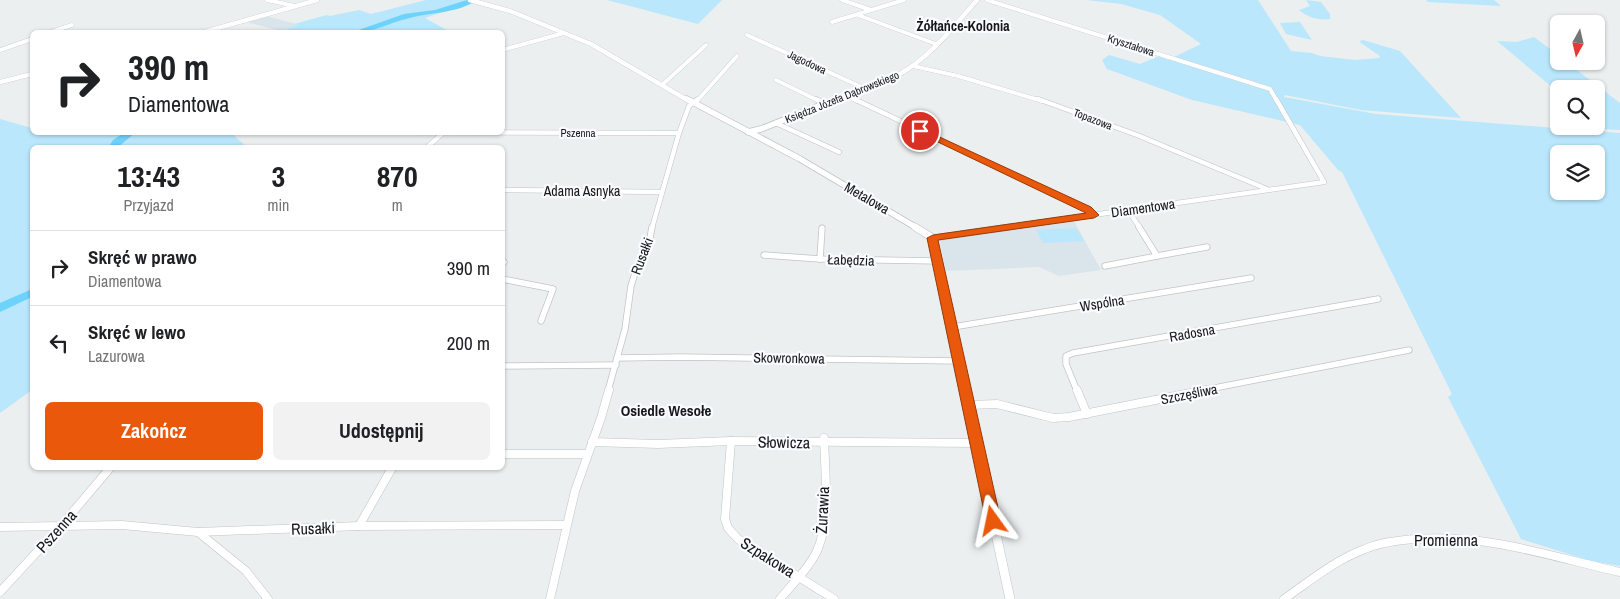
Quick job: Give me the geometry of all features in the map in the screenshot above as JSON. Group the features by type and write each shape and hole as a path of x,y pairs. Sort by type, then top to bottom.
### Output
{"main road":[{"path":"211,30 317,0"},
{"path":"0,82 30,74"}],"street":[{"path":"267,0 295,6"},
{"path":"842,0 872,10"},
{"path":"832,22 904,0"},
{"name":"Księdza Józefa Dąbrowskiego","path":"750,131 764,128 891,79 913,66 977,0"},
{"name":"Kryształowa","path":"988,0 1265,88 1274,93 1324,182"},
{"name":"Metalowa","path":"472,1 510,11 591,44 693,103 739,128 750,131 758,138 800,159 933,238"},
{"path":"858,15 936,44"},
{"path":"57,30 72,25"},
{"path":"505,49 564,33"},
{"name":"Jagodowa","path":"747,35 866,89"},
{"path":"0,50 30,40"},
{"path":"662,85 706,45"},
{"path":"680,133 687,108 737,56"},
{"name":"Topazowa","path":"913,66 950,74 1043,100 1268,190"},
{"path":"776,80 826,104"},
{"path":"847,96 1087,209 1094,215"},
{"path":"776,123 839,152"},
{"path":"758,138 758,134 764,128"},
{"name":"Pszenna","path":"505,133 680,133"},
{"name":"Rusałki","path":"550,599 566,524 587,454 601,418 625,329 631,286 651,239 652,226 661,192 680,133"},
{"path":"429,145 441,135"},
{"name":"Diamentowa","path":"933,238 1324,182"},
{"name":"Adama Asnyka","path":"505,190 661,192"},
{"path":"1128,210 1157,256"},
{"path":"820,259 822,228"},
{"path":"933,238 1010,599"},
{"path":"1105,266 1207,247"},
{"name":"Łabędzia","path":"764,255 820,259 939,262"},
{"name":"Wspólna","path":"953,328 1251,278"},
{"path":"505,280 552,290 541,321"},
{"name":"Radosna","path":"1087,414 1066,364 1066,356 1073,353 1378,299"},
{"name":"Szczęśliwa","path":"969,405 1003,405 1053,418 1087,414 1409,350"},
{"name":"Skowronkowa","path":"505,366 711,357 960,361"},
{"name":"Słowicza","path":"592,442 658,444 824,440 977,444"},
{"name":"Żurawia","path":"780,599 814,556 823,531 824,440"},
{"name":"Szpakowa","path":"731,441 725,519 728,528 738,538 834,599"},
{"path":"505,454 587,454"},
{"name":"Pszenna","path":"0,592 61,526 108,470"},
{"path":"359,526 391,470"},
{"name":"Rusałki","path":"0,527 122,525 198,532 359,526 566,524"},
{"path":"198,532 228,554 248,572 264,590 268,599"},
{"name":"Promienna","path":"1284,599 1338,563 1363,549 1390,542 1422,538 1476,539 1518,546 1620,572"}],"shaded area":[{"path":"426,0 464,0 471,2 425,18 446,30 284,30 299,25 294,24 327,15 359,10 371,14"},
{"path":"607,0 722,0 698,24"},
{"path":"1087,0 1258,0 1291,51 1355,60 1379,58 1380,56 1361,43 1360,41 1363,40 1400,51 1461,118 1361,110 1285,95 1284,97 1376,114 1550,128 1550,135 1605,135 1605,132 1620,133 1620,566 1591,561 1521,539 1448,397 1452,394 1342,172 1338,170 1300,125 1192,100 1107,69 1102,60 1109,55 1140,64 1159,56 1168,60 1201,44 1160,15 1121,4"},
{"path":"1306,0 1321,2 1330,14 1330,19 1313,18 1299,10 1310,6"},
{"path":"1426,0 1494,0 1501,6 1428,2"},
{"path":"266,16 300,25 284,30 277,30 246,22"},
{"path":"1300,22 1312,40 1286,34 1280,23"},
{"path":"1534,37 1550,49 1550,70 1577,70 1590,80 1550,80 1550,85 1497,41 1517,42"},
{"path":"1605,92 1620,103 1620,130 1605,129"},
{"path":"0,119 30,127 30,135 233,135 245,145 30,145 30,391 0,413"},
{"path":"1074,221 1101,270 1059,276 1039,267 946,271 939,239"},
{"path":"1076,228 1084,241 1043,243 1036,230"}],"waterway":[{"path":"363,30 407,16 436,12 474,0"},
{"path":"114,145 127,135"},
{"path":"0,308 30,294"}],"district":[{"name":"Żółtańce-Kolonia","path":"963,26"},
{"name":"Osiedle Wesołe","path":"666,411"}],"route":[{"path":"920,131 1087,209 1094,215 933,238 936,244 993,521"}]}
